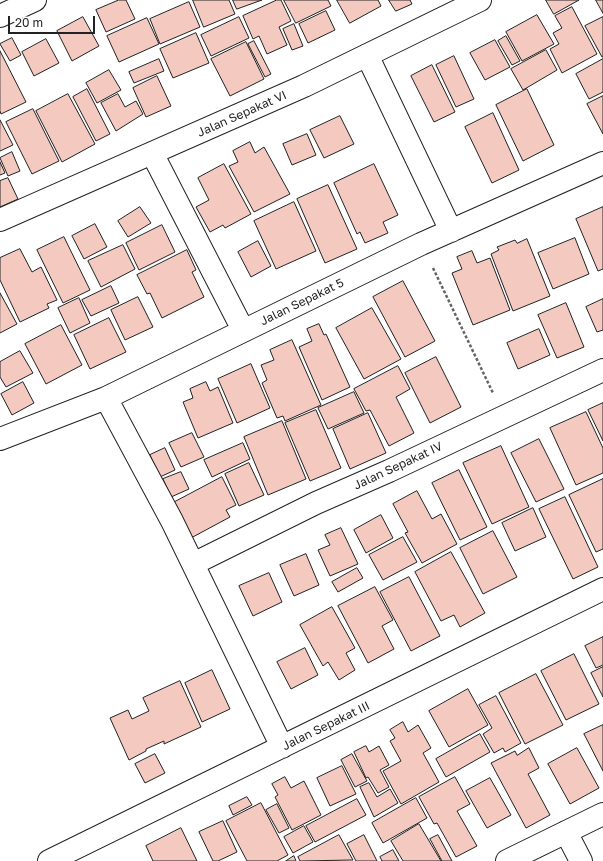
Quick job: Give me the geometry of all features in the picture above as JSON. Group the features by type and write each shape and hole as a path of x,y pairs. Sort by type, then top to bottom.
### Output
{"street":[{"path":"0,16 35,0"},
{"name":"Jalan Sepakat VI","path":"0,220 216,126 480,0"},
{"path":"367,55 451,231"},
{"path":"152,153 243,330"},
{"name":"Jalan Sepakat 5","path":"0,439 106,398 421,244 603,163"},
{"name":"Jalan Sepakat IV","path":"194,564 316,503 603,370"},
{"path":"106,398 194,564 282,747"},
{"name":"Jalan Sepakat III","path":"49,861 603,589"},
{"path":"507,861 603,814"},
{"path":"566,832 582,861"}],"path":[{"path":"421,244 504,417"}],"building":[{"path":"119,0 126,0 135,19 106,32 96,10"},
{"path":"193,0 229,0 235,14 204,27"},
{"path":"233,0 262,0 237,9"},
{"path":"277,0 281,0 291,21 279,27 287,45 267,54 259,36 253,39 243,16"},
{"path":"284,0 328,0 331,6 296,23"},
{"path":"337,0 378,0 381,6 350,23"},
{"path":"389,0 410,0 412,4 396,11"},
{"path":"546,0 579,0 554,14"},
{"path":"596,0 603,0 603,13"},
{"path":"189,2 200,27 160,44 150,19"},
{"path":"572,7 597,54 562,73 550,49 559,44 553,33 562,28 555,16"},
{"path":"326,11 335,30 308,43 299,24"},
{"path":"537,15 554,44 522,61 506,32"},
{"path":"83,17 99,46 72,61 57,31"},
{"path":"239,17 249,38 211,56 201,35"},
{"path":"603,17 603,57 602,57 585,26"},
{"path":"147,18 159,44 119,62 107,36"},
{"path":"294,24 303,46 292,50 283,29"},
{"path":"196,33 209,63 173,78 160,49"},
{"path":"506,36 520,61 512,65 498,41"},
{"path":"12,38 21,55 10,61 0,44"},
{"path":"46,39 59,63 34,76 22,52"},
{"path":"495,40 510,67 485,80 470,53"},
{"path":"254,41 271,74 265,77 248,44"},
{"path":"246,42 264,79 230,96 211,59"},
{"path":"546,50 557,70 523,90 511,69"},
{"path":"0,51 26,102 1,114 0,111"},
{"path":"454,56 474,99 456,107 436,65"},
{"path":"159,59 164,71 134,83 129,72"},
{"path":"603,59 603,92 589,99 576,74"},
{"path":"432,65 455,112 434,122 411,76"},
{"path":"109,70 121,90 97,103 86,83"},
{"path":"157,76 171,106 146,117 133,88"},
{"path":"87,89 110,134 96,141 73,97"},
{"path":"527,89 554,145 523,161 496,105"},
{"path":"68,94 95,144 62,162 36,111"},
{"path":"118,94 125,107 136,101 143,114 116,131 101,103"},
{"path":"603,96 603,134 587,104"},
{"path":"33,109 59,161 32,174 6,122"},
{"path":"493,113 519,170 492,183 465,127"},
{"path":"340,116 354,144 324,158 310,130"},
{"path":"0,120 13,145 0,151"},
{"path":"307,134 316,155 292,165 283,144"},
{"path":"250,142 255,153 264,147 290,194 254,212 229,166 238,162 233,151"},
{"path":"12,152 20,171 8,176 0,158"},
{"path":"0,162 5,173 0,175"},
{"path":"224,164 251,214 225,228 223,225 210,232 196,207 209,200 198,178"},
{"path":"374,164 398,215 383,222 388,233 365,243 360,232 357,234 334,183"},
{"path":"8,178 18,199 0,207 0,181"},
{"path":"328,185 357,249 325,263 297,199"},
{"path":"294,202 316,251 276,269 254,221"},
{"path":"140,207 151,223 128,237 118,221"},
{"path":"603,207 603,269 598,271 576,219"},
{"path":"95,224 107,247 84,259 72,236"},
{"path":"162,225 175,252 139,270 126,243"},
{"path":"64,237 90,290 63,303 37,250"},
{"path":"575,238 589,274 553,289 538,253"},
{"path":"527,239 550,296 513,311 491,254 499,250 497,247 515,240 517,243"},
{"path":"258,241 271,266 251,277 238,252"},
{"path":"123,245 135,269 101,287 88,261"},
{"path":"20,249 32,272 41,267 57,300 47,304 49,308 20,322 0,280 0,258"},
{"path":"187,250 196,270 192,272 204,297 162,318 150,293 147,294 137,275"},
{"path":"472,251 477,263 490,258 510,310 473,325 452,273 462,269 457,257"},
{"path":"403,281 435,341 405,357 373,297"},
{"path":"111,286 119,303 91,316 82,300"},
{"path":"0,293 17,324 0,333"},
{"path":"138,297 153,327 125,340 111,310"},
{"path":"79,298 90,323 70,333 58,308"},
{"path":"603,299 603,330 597,332 586,307"},
{"path":"566,303 584,347 557,358 538,315"},
{"path":"372,308 401,359 364,379 336,328"},
{"path":"109,318 126,352 90,369 74,335"},
{"path":"319,324 324,335 326,334 350,387 322,400 299,347 312,341 307,329"},
{"path":"61,325 82,365 46,384 25,344"},
{"path":"539,329 550,355 518,369 507,343"},
{"path":"292,340 321,405 285,421 283,416 277,418 262,383 267,380 261,365 274,360 270,350"},
{"path":"20,351 33,373 6,387 0,377 0,362"},
{"path":"436,357 461,407 430,423 405,373"},
{"path":"251,364 270,408 237,423 218,379"},
{"path":"398,366 410,389 396,397 414,433 389,446 370,410 366,411 354,389"},
{"path":"23,382 34,403 12,415 1,394"},
{"path":"206,382 210,391 218,387 233,423 198,438 183,402 193,398 190,389"},
{"path":"354,392 364,413 328,429 318,408"},
{"path":"603,403 603,441 588,410"},
{"path":"316,410 341,468 310,481 285,423"},
{"path":"586,412 603,448 603,473 576,485 550,428"},
{"path":"368,413 386,453 350,469 333,429"},
{"path":"282,421 306,479 268,495 244,437"},
{"path":"192,433 204,457 181,467 169,443"},
{"path":"539,439 564,489 536,502 511,453"},
{"path":"243,443 250,459 212,477 204,460"},
{"path":"501,446 529,507 492,524 463,463"},
{"path":"165,448 175,470 160,477 150,455"},
{"path":"249,463 264,495 239,506 225,474"},
{"path":"459,470 487,527 460,540 432,483"},
{"path":"181,472 189,489 171,497 163,479"},
{"path":"222,477 236,505 226,510 230,517 191,538 173,503"},
{"path":"603,479 603,549 596,552 569,495"},
{"path":"417,491 432,519 441,514 457,544 422,563 405,533 408,532 393,504"},
{"path":"565,497 598,567 573,579 539,509"},
{"path":"533,508 546,537 515,551 502,523"},
{"path":"381,515 393,538 366,553 354,530"},
{"path":"341,528 358,564 330,576 318,550 330,545 325,535"},
{"path":"493,531 517,577 483,594 460,548"},
{"path":"403,537 417,562 383,580 369,555"},
{"path":"451,552 485,613 460,627 454,615 441,621 415,572"},
{"path":"306,554 319,585 294,596 280,565"},
{"path":"357,568 363,578 338,592 332,582"},
{"path":"269,573 282,602 253,616 239,586"},
{"path":"409,577 440,636 411,651 380,592"},
{"path":"375,587 393,620 382,626 394,649 368,663 338,606"},
{"path":"332,607 355,648 346,653 355,670 339,680 328,662 323,666 300,625"},
{"path":"603,637 603,665 596,668 585,646"},
{"path":"305,648 318,675 291,689 277,662"},
{"path":"574,654 599,704 566,720 541,671"},
{"path":"603,667 603,697 591,673"},
{"path":"212,670 230,709 202,722 185,683"},
{"path":"536,674 563,725 525,744 499,693"},
{"path":"180,681 201,727 164,744 164,741 146,749 146,751 129,760 110,718 128,710 132,719 149,711 143,698"},
{"path":"468,689 488,725 449,747 429,711"},
{"path":"496,696 521,743 505,752 503,748 494,753 483,734 492,728 479,705"},
{"path":"403,722 408,732 418,725 431,748 423,753 439,782 401,804 383,771 401,761 390,741 395,738 390,730"},
{"path":"603,725 603,771 584,734"},
{"path":"480,734 490,752 446,777 436,759"},
{"path":"366,746 369,752 379,746 389,765 380,770 389,787 378,793 368,777 366,778 354,752"},
{"path":"529,748 539,768 528,774 550,815 526,828 491,763 515,751 517,755"},
{"path":"577,748 599,788 570,804 548,764"},
{"path":"155,754 165,773 145,783 135,764"},
{"path":"352,754 367,781 355,787 341,760"},
{"path":"342,766 356,794 330,806 317,778"},
{"path":"285,777 291,788 304,781 321,815 292,830 275,797 278,795 272,784"},
{"path":"455,777 470,804 457,811 477,846 456,857 437,823 434,824 419,797"},
{"path":"490,778 511,815 487,828 466,791"},
{"path":"369,783 377,797 390,789 398,803 374,817 360,787"},
{"path":"247,797 252,805 233,815 229,806"},
{"path":"416,798 427,818 383,843 372,823"},
{"path":"357,799 366,815 315,842 306,826"},
{"path":"261,803 288,855 277,861 247,861 226,821"},
{"path":"277,804 289,828 279,833 266,810"},
{"path":"223,821 237,852 218,861 213,861 199,832"},
{"path":"419,824 441,861 403,861 391,841"},
{"path":"304,826 313,842 293,853 284,837"},
{"path":"181,828 197,861 153,861 146,846"},
{"path":"339,835 353,860 300,861 298,857"},
{"path":"364,835 377,861 356,861 347,844"},
{"path":"438,835 452,861 442,861 430,839"},
{"path":"393,850 399,861 382,861 380,857"},
{"path":"294,856 296,861 286,861"}]}
